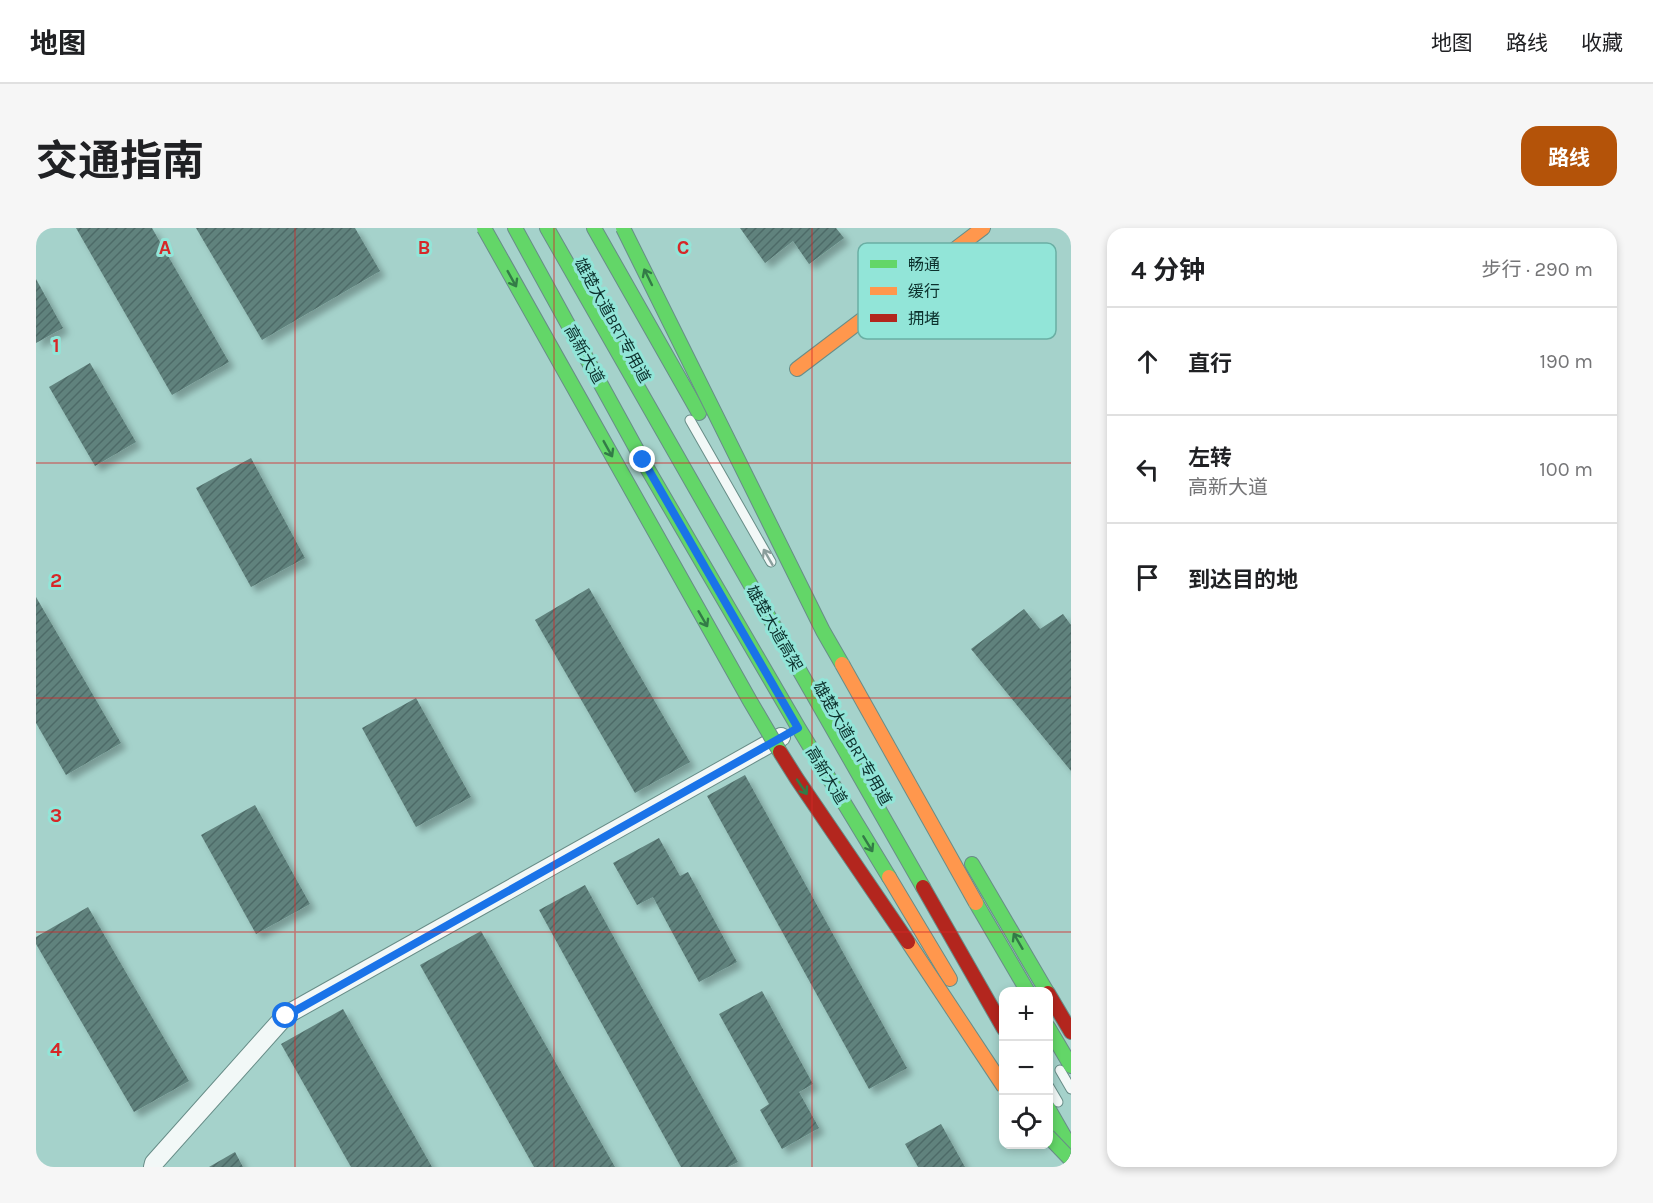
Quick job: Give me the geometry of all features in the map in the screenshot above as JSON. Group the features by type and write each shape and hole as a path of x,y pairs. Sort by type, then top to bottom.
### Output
{"main road":[{"path":"484,228 750,701 797,780 999,1080"},
{"name":"高新大道","path":"515,228 643,460 798,728 999,1060"},
{"path":"541,228 602,326"},
{"name":"雄楚大道高架","path":"547,228 999,1020"},
{"path":"594,228 1025,987"},
{"path":"606,228 832,626 910,758"},
{"path":"623,228 823,631"},
{"path":"963,243 983,228"},
{"path":"796,369 858,322"},
{"path":"964,849 1045,987"},
{"path":"1053,1001 1071,1032"},
{"path":"1053,1036 1071,1066"},
{"path":"1053,1117 1071,1148"},
{"path":"1053,1141 1071,1160"},
{"path":"1052,1149 1063,1167"}],"street":[{"path":"153,1167 154,1163 286,1016 798,728"}],"lane":[{"path":"683,408 778,574"},
{"path":"950,877 980,929"},
{"path":"1056,1063 1071,1089"},
{"path":"1053,1095 1065,1115"}],"building":[{"path":"76,228 152,228 229,362 172,395"},
{"path":"196,228 355,228 380,271 262,340"},
{"path":"740,228 836,228 844,238 809,264 793,241 765,263"},
{"path":"36,279 63,328 36,343"},
{"path":"90,363 136,442 95,466 49,387"},
{"path":"251,458 305,558 251,587 196,488"},
{"path":"589,588 690,762 635,793 535,620"},
{"path":"36,597 121,743 66,775 36,723"},
{"path":"1024,609 1040,629 1063,614 1071,625 1071,771 971,649"},
{"path":"416,698 471,797 416,827 362,728"},
{"path":"745,775 907,1068 869,1089 707,796"},
{"path":"255,805 310,904 256,934 201,835"},
{"path":"659,838 680,876 688,872 737,962 699,982 653,897 637,905 613,863"},
{"path":"585,885 738,1162 728,1167 681,1167 539,910"},
{"path":"88,907 189,1081 134,1112 36,944 36,937"},
{"path":"481,931 615,1167 534,1167 420,965"},
{"path":"762,991 813,1084 799,1092 819,1128 782,1149 760,1110 769,1104 719,1014"},
{"path":"343,1009 432,1167 351,1167 281,1044"},
{"path":"941,1124 965,1167 918,1167 905,1144"},
{"path":"235,1152 243,1167 209,1167"}],"traffic: fast":[{"path":"484,228 780,752"},
{"path":"515,228 643,461 798,727 889,877"},
{"path":"547,228 923,887"},
{"path":"594,228 699,413"},
{"path":"623,228 823,631 842,664"},
{"path":"972,864 1044,987"},
{"path":"976,903 1025,987"},
{"path":"1053,1035 1071,1066"},
{"path":"1053,1117 1071,1148"},
{"path":"1053,1141 1071,1160"}],"traffic: slow":[{"path":"963,243 983,228"},
{"path":"797,369 858,323"},
{"path":"842,664 976,903"},
{"path":"889,877 950,979"},
{"path":"908,942 999,1079"}],"traffic: jam":[{"path":"780,752 908,942"},
{"path":"923,887 999,1020"},
{"path":"1053,1001 1071,1032"}],"route":[{"path":"286,1016 798,728 643,460"}]}
